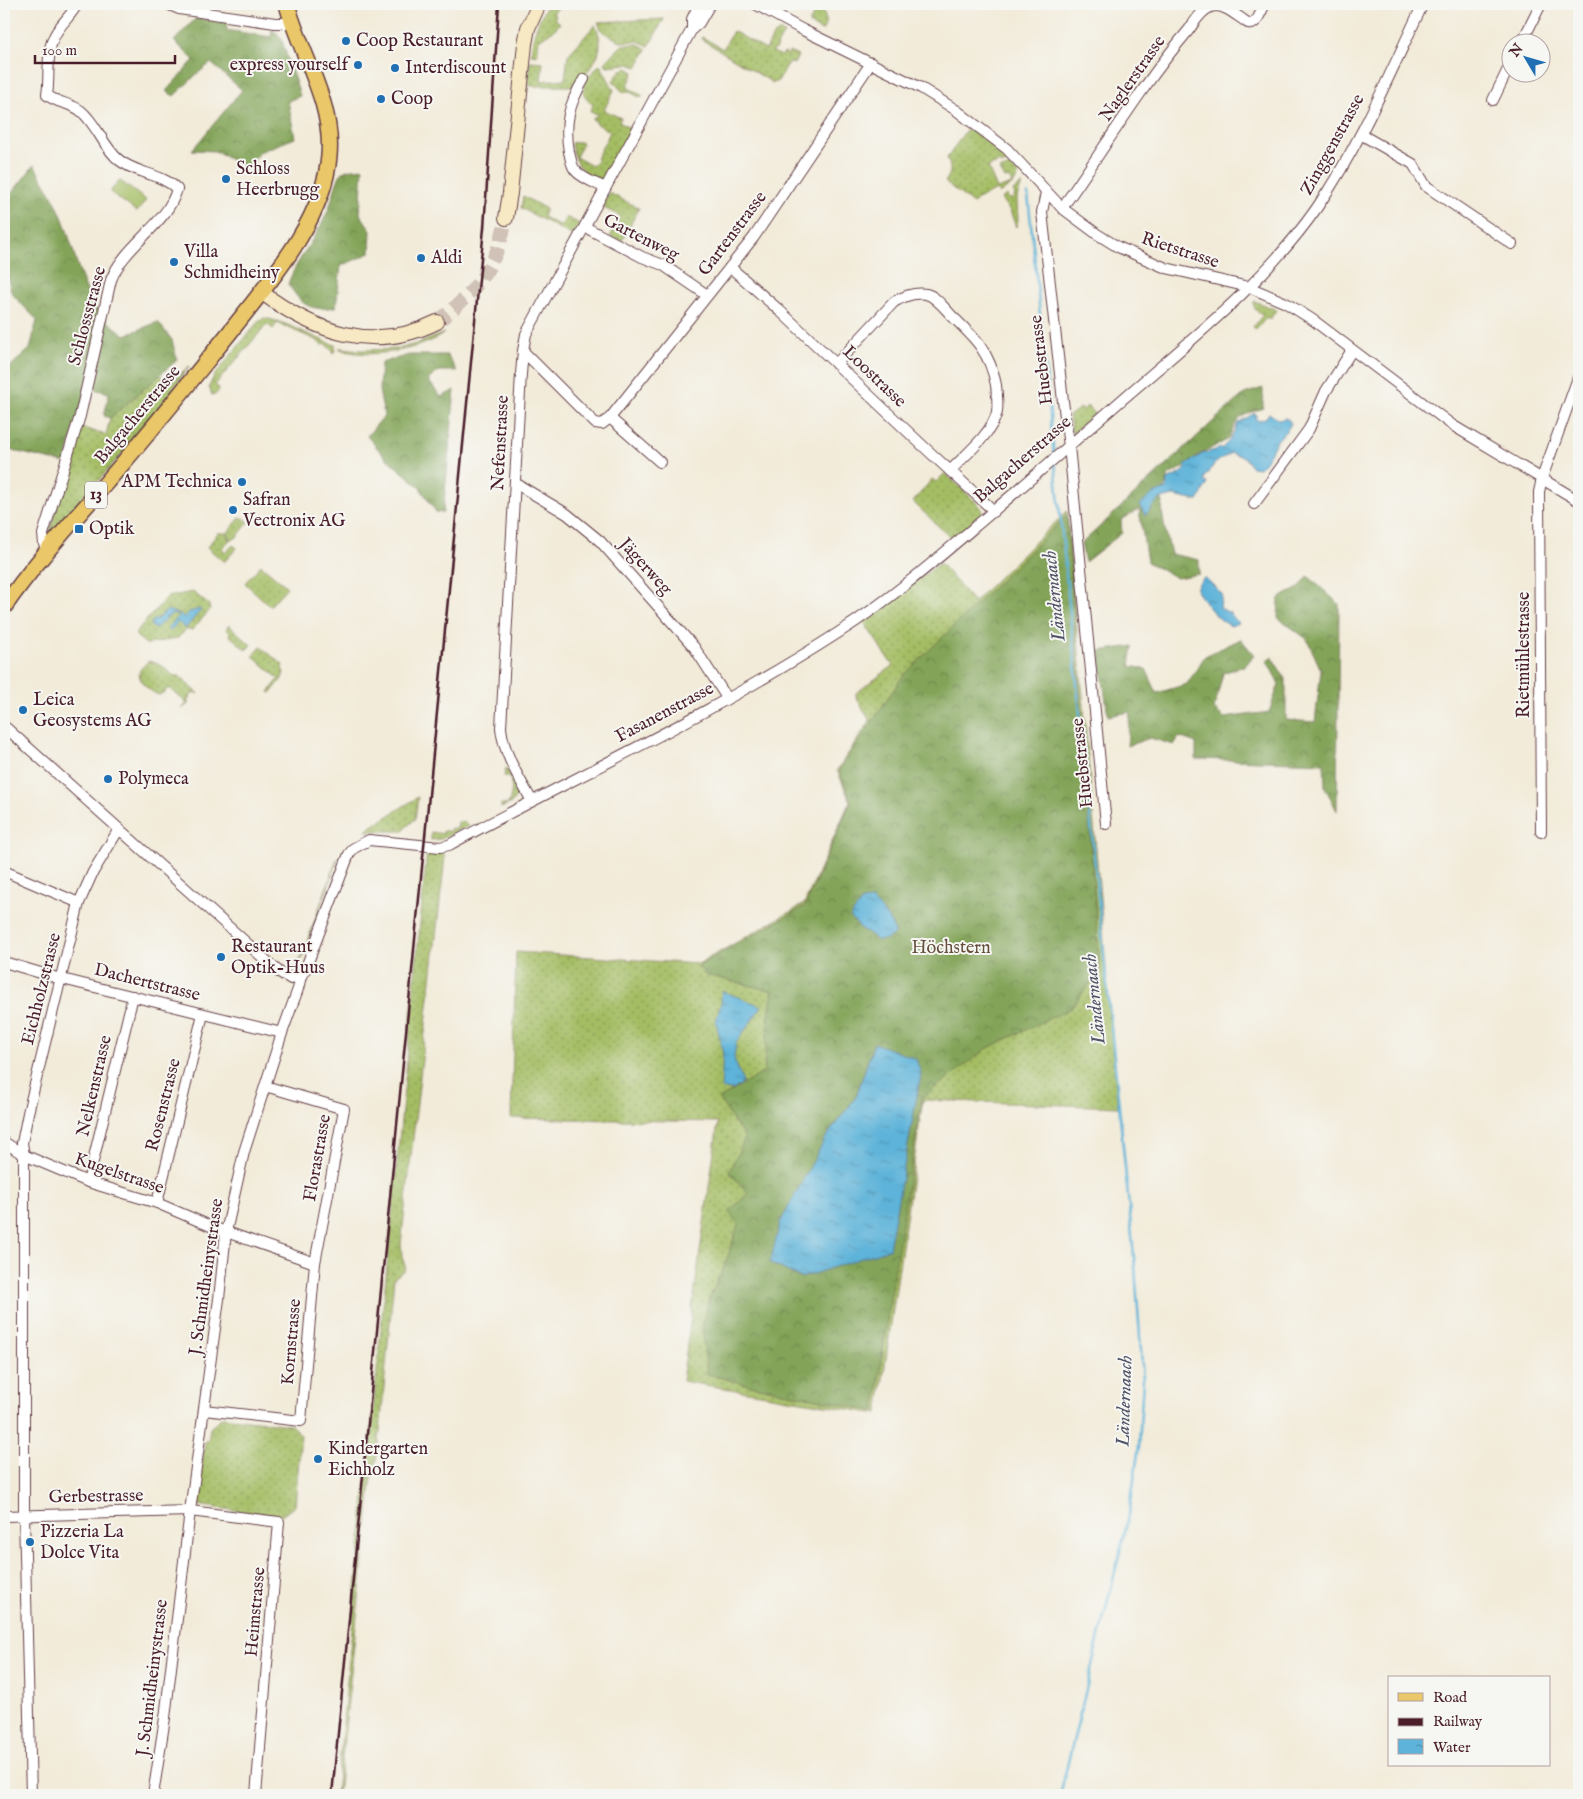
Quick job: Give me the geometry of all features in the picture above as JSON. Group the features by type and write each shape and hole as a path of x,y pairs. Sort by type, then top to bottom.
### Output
{"main road":[{"name":"Balgacherstrasse","path":"4,607 47,550 195,376 261,292 309,222 318,200 329,156 329,135 320,92 292,23 287,4"},
{"path":"506,218 525,44 528,28 539,4"},
{"path":"261,292 307,322 348,335 366,337 404,335 422,330 437,322"}],"street":[{"name":"Schlossstrasse","path":"47,550 43,534 80,416 111,280 121,260 174,201 177,189 170,182 130,167 118,160 81,111 66,103 52,100 47,94 52,41 62,23 77,4"},
{"path":"167,4 179,9 275,23 292,23"},
{"name":"Nefenstrasse","path":"692,29 692,19 699,4"},
{"name":"Nefenstrasse","path":"532,802 508,757 503,744 501,728 523,352 526,334 692,29 699,23 710,4"},
{"name":"Rietstrasse","path":"755,4 803,30 921,88 956,110 1007,149 1062,208 1118,247 1148,262 1186,273 1249,287 1286,303 1313,320 1452,425 1579,500"},
{"name":"Naglerstrasse","path":"1062,208 1177,43 1205,10 1213,6 1222,6 1248,24 1252,24 1257,20 1265,4"},
{"name":"Zinggenstrasse","path":"1249,287 1281,254 1304,226 1337,178 1362,135 1423,4"},
{"path":"1527,32 1541,4"},
{"name":"Gartenstrasse","path":"610,418 754,237 871,63"},
{"path":"584,79 568,113 566,129 571,161 574,169 580,175 605,188"},
{"path":"1493,100 1502,82"},
{"path":"1362,135 1413,164 1426,186 1512,244"},
{"name":"Huebstrasse","path":"1046,192 1042,212 1106,824"},
{"name":"Gartenweg","path":"585,227 642,257 662,265 707,295"},
{"name":"Loostrasse","path":"730,267 994,510"},
{"name":"Balgacherstrasse","path":"812,650 882,602 938,558 1047,466 1249,287"},
{"path":"836,364 894,302 903,296 914,293 928,294 941,304 967,329 982,347 993,371 997,393 997,411 991,428 950,471"},
{"path":"1254,504 1309,429 1326,391 1352,350"},
{"path":"523,352 595,423 602,424 610,418 660,462"},
{"name":"Rietmühlestrasse","path":"1541,832 1539,492 1542,478 1579,375"},
{"name":"Jägerweg","path":"515,483 567,514 600,541 694,647 727,698"},
{"name":"Fasanenstrasse","path":"532,802 727,698 812,650"},
{"path":"4,726 279,972 291,979 301,976"},
{"name":"J. Schmidheinystrasse","path":"153,1795 165,1718 226,1232 244,1152 264,1086 301,976 305,970 344,863 354,848 369,840 440,847 532,802"},
{"name":"Eichholzstrasse","path":"31,1795 24,1515 24,1156 22,1143 79,903 93,872 119,829"},
{"path":"4,870 79,903"},
{"name":"Dachertstrasse","path":"4,962 282,1033"},
{"name":"Nelkenstrasse","path":"88,1182 133,996"},
{"name":"Rosenstrasse","path":"157,1203 203,1014"},
{"name":"Florastrasse","path":"264,1086 344,1109 315,1263"},
{"name":"Kugelstrasse","path":"4,1142 24,1156 88,1182 157,1203 226,1232"},
{"path":"226,1232 315,1263"},
{"name":"Kornstrasse","path":"204,1410 301,1421 315,1263"},
{"name":"Gerbestrasse","path":"4,1516 190,1511"},
{"name":"Heimstrasse","path":"190,1511 279,1522 256,1795"}],"green space":[{"path":"548,4 562,4 553,13 556,16 554,18 560,23 555,29 539,40 537,55 531,54 536,28"},
{"path":"801,4 813,4 822,9 827,22 822,31 809,24 815,11"},
{"path":"196,18 228,23 226,30 271,37 272,30 281,38 300,96 288,101 295,138 259,152 248,169 215,151 192,150 242,90 211,63 174,96 166,91 194,60 174,41"},
{"path":"664,19 649,46 638,41 621,42 602,31 598,22"},
{"path":"595,25 599,35 599,51 592,65 576,86 528,86 530,61 543,62 541,81 565,79 568,55"},
{"path":"733,31 766,50 773,36 780,31 784,33 773,52 782,56 784,53 788,55 789,52 798,56 794,64 789,62 778,81 773,83 701,39 702,37 723,49"},
{"path":"638,44 647,49 637,67 628,64 607,66 605,63 622,45"},
{"path":"600,64 614,90 604,110 621,118 619,122 631,129 604,180 593,178 580,167 575,158 571,143 581,142 582,145 576,157 592,166 598,160 596,159 610,132 592,119 598,114 590,112 593,105 587,99 583,89 587,79"},
{"path":"627,68 634,72 627,87 643,96 641,98 628,91 623,92 613,81 621,70"},
{"path":"966,130 973,130 1009,159 1009,162 1001,165 1000,162 988,167 997,189 1012,184 1009,178 1005,179 1000,170 1010,166 1019,175 1014,183 999,194 997,190 979,198 973,204 945,182 950,170 947,158"},
{"path":"34,165 57,205 81,276 102,315 125,335 158,322 172,340 177,360 110,418 104,416 109,393 86,389 65,463 9,450 4,446 4,372 30,349 37,320 12,294 4,265 4,203"},
{"path":"363,168 360,214 371,230 370,253 341,266 336,307 312,307 302,302 288,284 301,257 323,222 340,176 348,170"},
{"path":"119,180 146,200 137,212 110,192"},
{"path":"1022,184 1017,198 1018,221 1016,227 1010,211 1001,199 1007,195 1008,199 1013,199 1015,195 1013,191"},
{"path":"609,193 639,208 622,241 610,237 620,216 604,208 603,204"},
{"path":"523,196 546,209 543,217 561,226 566,217 578,223 579,225 573,236 521,208"},
{"path":"1255,301 1277,310 1270,319 1267,317 1256,330 1253,327 1263,315 1255,309 1253,303"},
{"path":"264,318 282,323 335,345 335,351 332,354 333,351 325,344 323,346 316,340 277,323 273,329 267,324 215,385 220,389 215,395 212,395 209,387 214,376 257,323"},
{"path":"444,333 423,344 392,352 362,354 339,348 362,350 395,349 416,344"},
{"path":"409,355 447,355 457,371 439,371 428,380 441,397 455,390 443,513 436,512 419,486 385,457 367,436 384,416 379,390 381,363"},
{"path":"189,366 153,418 55,531 49,535 78,431 83,428 106,435 110,418 160,375 169,381 175,379"},
{"path":"1263,388 1263,408 1237,421 1229,439 1200,454 1186,466 1169,475 1165,486 1162,514 1171,554 1199,560 1199,574 1177,578 1147,562 1139,509 1121,520 1122,533 1085,562 1081,544 1244,394"},
{"path":"1087,406 1095,414 1072,434 1069,416 1080,408 1083,410"},
{"path":"945,473 982,509 982,514 952,539 913,502 932,479 936,482"},
{"name":"Höchstern","path":"1067,511 1118,1107 923,1100 878,1414 682,1381 718,1122 511,1118 516,952 698,964 804,904 850,801 837,770 870,721 856,697 856,693 893,666 863,621 940,563 974,602"},
{"name":"Höchstern","path":"1067,515 1100,970 1071,1008 986,1049 922,1098 888,1312 875,1411 745,1384 707,1374 702,1327 709,1299 726,1262 738,1225 729,1212 748,1193 729,1172 745,1138 719,1099 764,1072 768,1022 773,991 705,975 698,966 805,906 851,801 839,770 903,676","holes":["884,912 895,933 877,941 873,936","874,1043 831,1267 801,1278 826,1137 856,1097"]},
{"path":"240,518 244,518 249,522 236,538 230,540 228,532"},
{"path":"218,533 227,533 229,541 222,548 226,552 233,545 237,548 224,562 207,547"},
{"path":"261,565 287,587 270,606 245,583"},
{"path":"1308,576 1339,604 1337,811 1325,787 1324,763 1196,759 1196,743 1179,737 1174,745 1150,738 1127,746 1130,712 1108,716 1099,651 1133,646 1130,666 1146,669 1157,693 1187,684 1205,656 1241,639 1254,655 1246,665 1223,673 1214,709 1224,718 1269,712 1279,684 1267,661 1272,657 1286,680 1286,720 1315,722 1321,670 1307,639 1278,618 1279,598 1299,588"},
{"path":"193,592 209,605 210,610 192,630 186,630 178,638 149,644 146,644 136,636 136,632 167,597"},
{"path":"229,625 251,645 246,650 229,635 230,633 226,629"},
{"path":"261,647 283,665 282,679 271,693 269,692 279,679 253,656"},
{"path":"148,661 159,664 174,676 179,676 198,693 194,692 187,701 189,703 182,709 187,703 169,688 158,695 144,685 140,678 140,670"},
{"path":"506,768 516,788 517,795 512,803 501,808 501,804 507,805 511,791 509,777 504,776"},
{"path":"418,797 415,819 402,831 366,831 366,830"},
{"path":"458,822 465,822 469,826 441,839 431,840 431,832 443,834 443,831 450,831 451,828 457,829"},
{"path":"427,851 442,851 445,857 401,1244 402,1257 406,1269 394,1278 379,1442 377,1459 372,1475 338,1795 336,1795"},
{"path":"339,856 302,959 299,963 337,859"},
{"path":"222,1417 291,1425 301,1435 295,1506 280,1517 197,1505 205,1441 208,1441 210,1428"}],"water":[{"path":"1255,413 1257,415 1255,419 1260,421 1261,419 1264,420 1269,413 1278,419 1285,418 1289,420 1291,424 1259,468 1252,467 1244,457 1231,453 1215,463 1206,475 1204,481 1207,483 1207,486 1198,501 1173,496 1158,500 1145,516 1140,505 1153,494 1166,489 1167,480 1186,469 1185,465 1202,454 1222,448 1230,440 1238,423"},
{"path":"1205,577 1222,594 1220,608 1230,613 1238,623 1231,626 1220,619 1196,590 1198,584"},
{"path":"200,609 185,629 178,622 171,630 168,630 169,626 180,616 172,614 155,629 150,625 153,620 156,620 168,610 185,617 189,612"},
{"path":"872,900 886,915 895,933 887,939 877,941 861,929 850,917 862,901"},
{"path":"722,991 762,1006 736,1043 734,1058 743,1083 733,1090 721,1089 723,1054 716,1021"},
{"path":"874,1043 916,1059 921,1074 889,1249 801,1278 770,1263 780,1223 826,1137 856,1097"}],"waterway":[{"name":"Ländernaach","path":"1028,194 1054,455"},
{"name":"Ländernaach","path":"1055,463 1135,1267 1143,1379 1139,1446 1129,1515 1060,1795"}],"tunnel":[{"path":"437,322 463,300 483,277 497,250 506,218"}],"railway":[{"path":"332,1795 484,228 499,4"}],"place":[{"name":"Coop Restaurant","path":"346,41"},
{"name":"express yourself","path":"358,65"},
{"name":"Interdiscount","path":"395,68"},
{"name":"Coop","path":"381,99"},
{"name":"Schloss Heerbrugg","path":"226,179"},
{"name":"Aldi","path":"421,258"},
{"name":"Villa Schmidheiny","path":"174,262"},
{"name":"APM Technica","path":"242,482"},
{"name":"Safran Vectronix AG","path":"233,510"},
{"name":"Optik","path":"79,529"},
{"name":"Leica Geosystems AG","path":"23,710"},
{"name":"Polymeca","path":"108,779"},
{"name":"Restaurant Optik-Huus","path":"221,957"},
{"name":"Kindergarten Eichholz","path":"318,1459"},
{"name":"Pizzeria La Dolce Vita","path":"30,1542"}]}
